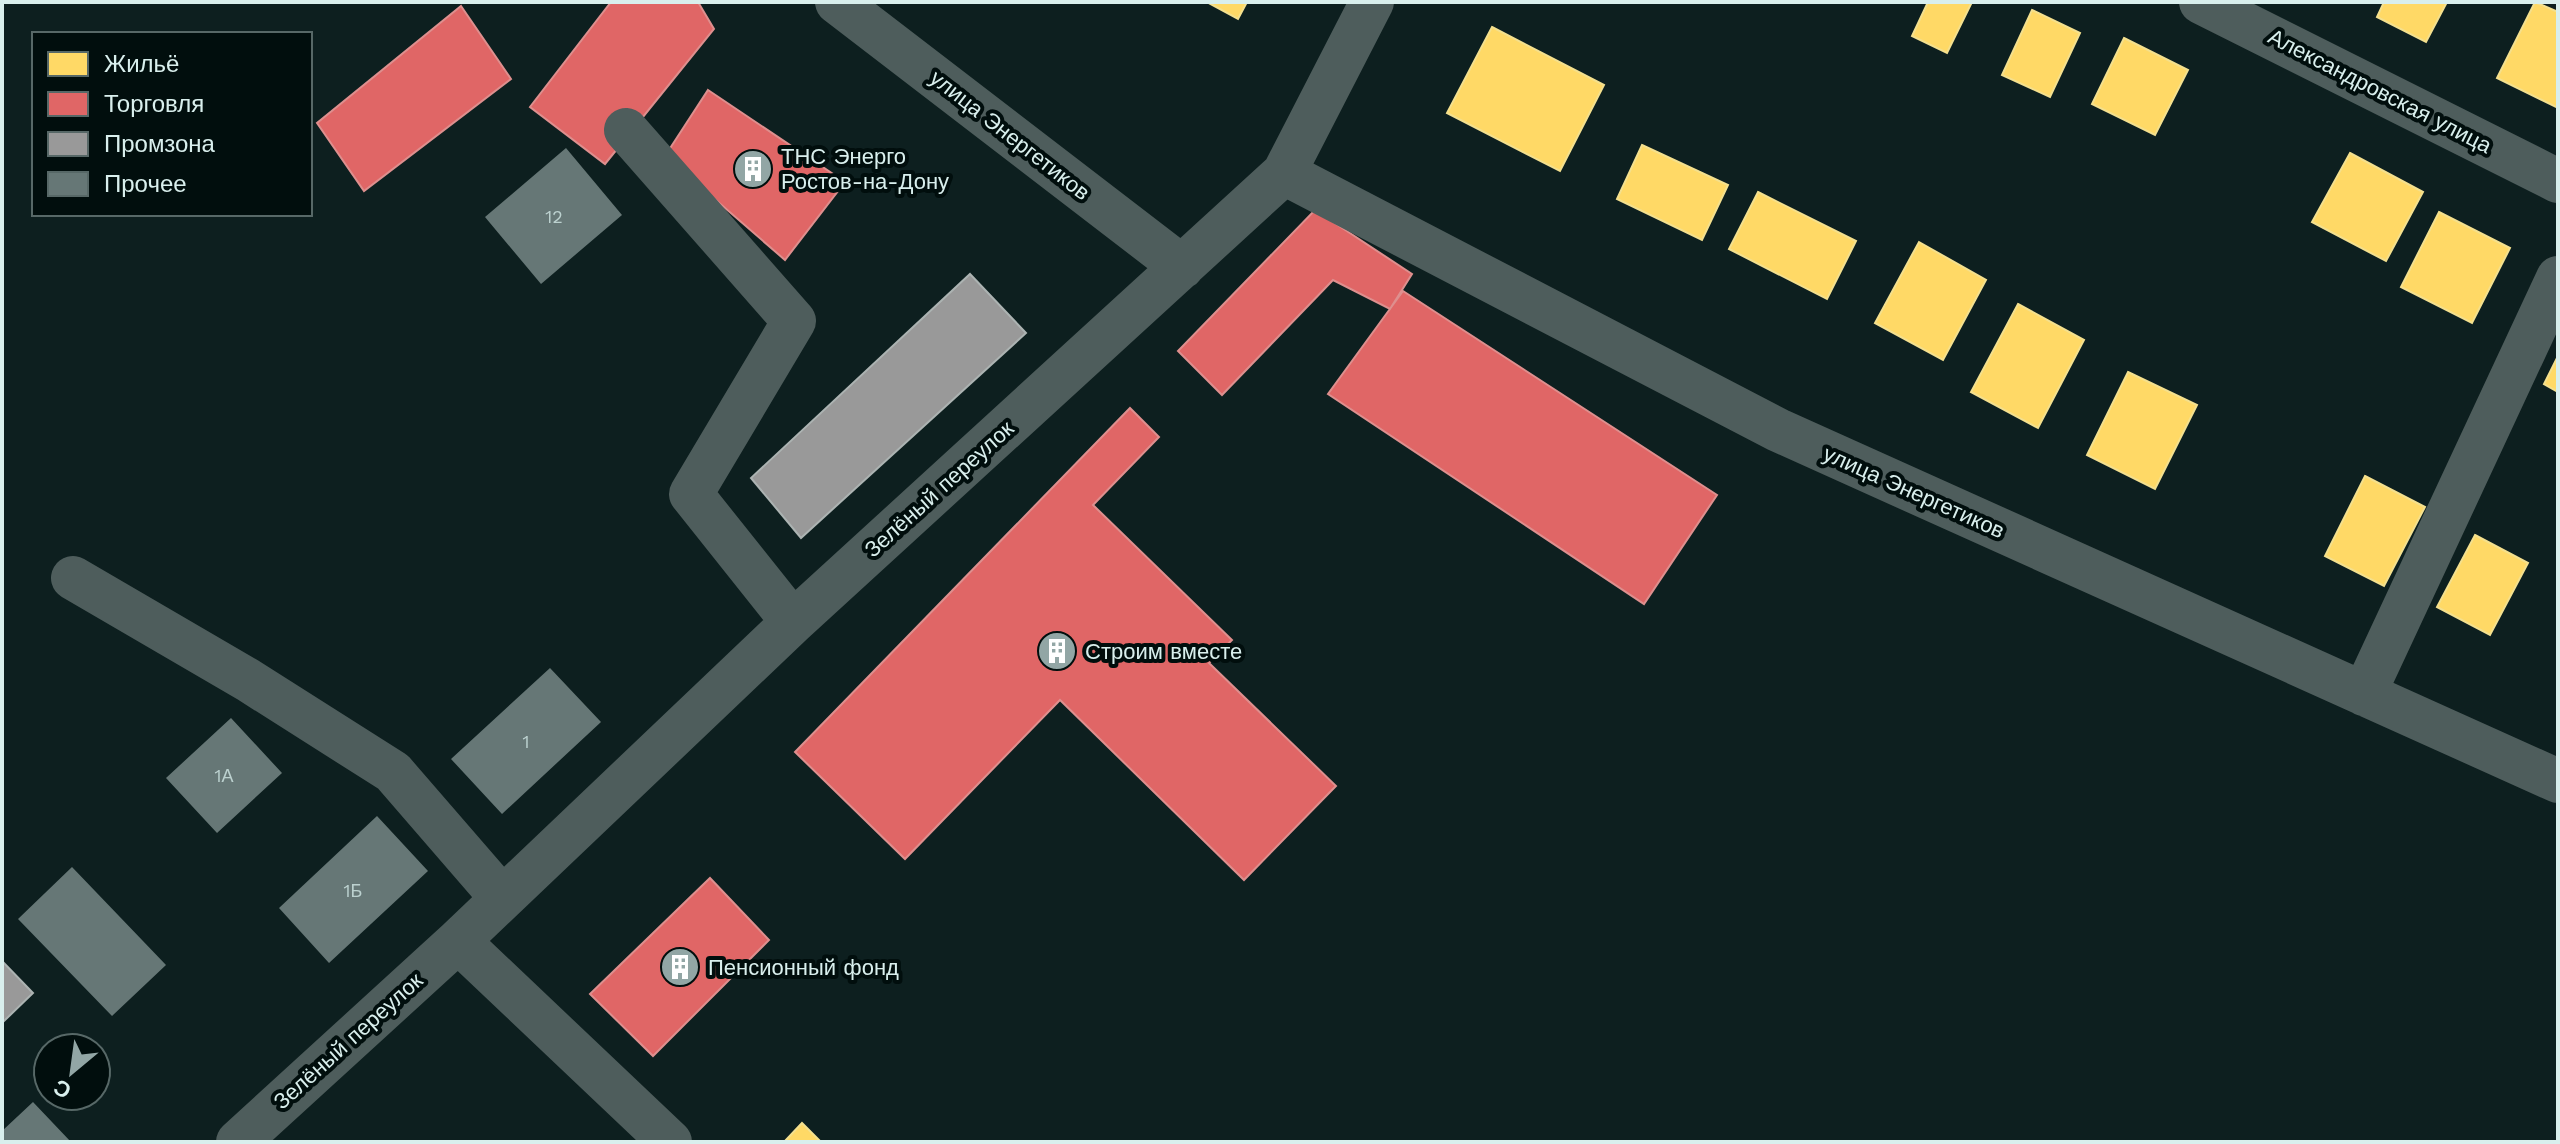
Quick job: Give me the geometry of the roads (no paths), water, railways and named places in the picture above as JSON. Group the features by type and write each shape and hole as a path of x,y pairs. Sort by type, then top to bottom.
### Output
{"street":[{"name":"улица Энергетиков","path":"837,2 1182,267"},
{"name":"Зелёный переулок","path":"238,1142 458,941 793,622 1284,173 1372,2"},
{"name":"Александровская улица","path":"2201,2 2558,181"},
{"path":"626,130 794,321 691,494 793,622"},
{"name":"улица Энергетиков","path":"1284,173 1778,430 2558,781"},
{"path":"2364,694 2558,278"},
{"path":"73,578 248,680 393,772 502,898"},
{"path":"458,941 670,1142"}],"place":[{"name":"ТНС Энерго Ростов-на-Дону","path":"753,169"},
{"name":"Строим вместе","path":"1057,651"},
{"name":"Пенсионный фонд","path":"680,967"}]}
